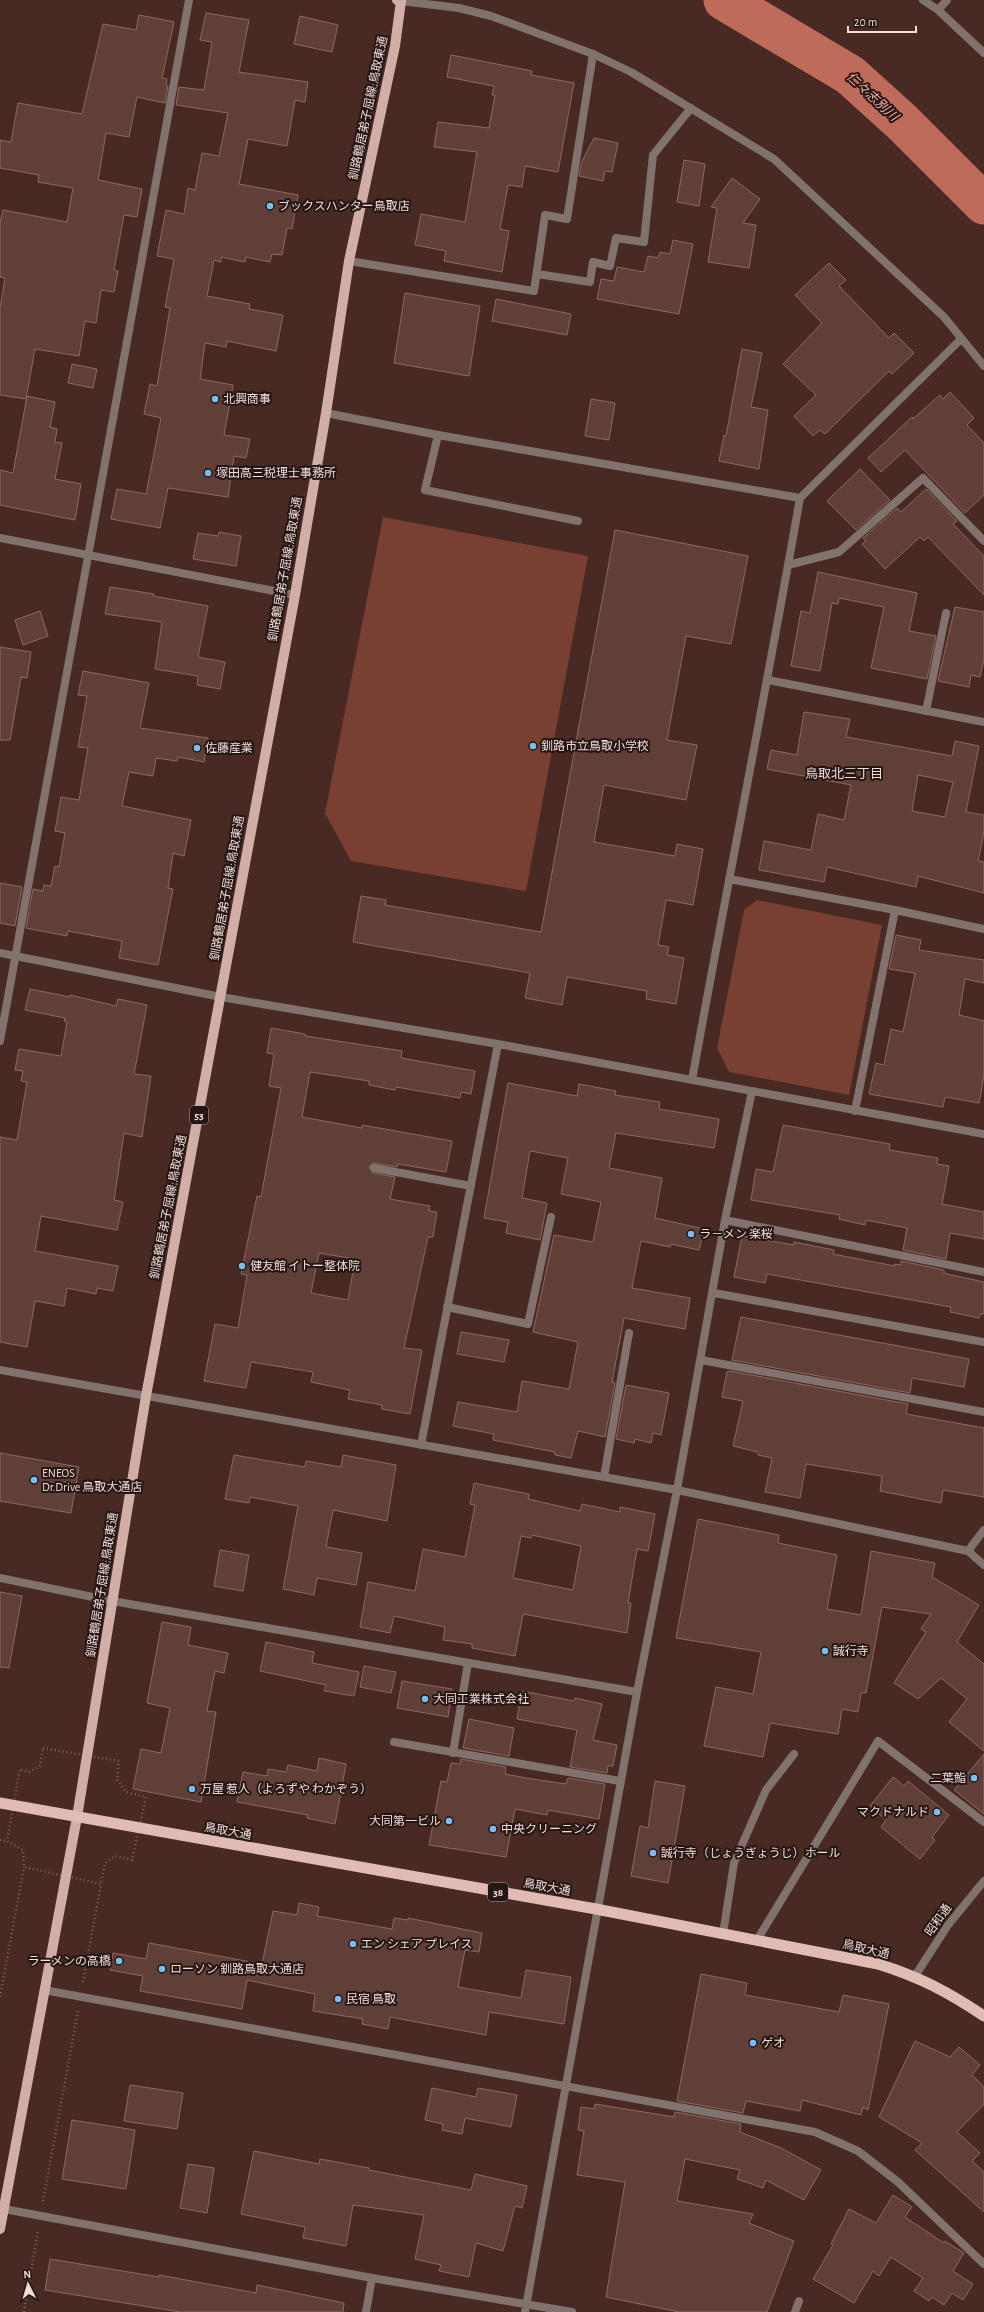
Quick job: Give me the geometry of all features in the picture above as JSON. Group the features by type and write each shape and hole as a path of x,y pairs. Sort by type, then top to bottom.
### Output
{"highway":[{"name":"鳥取大通","path":"0,1803 596,1909 878,1964 915,1976 957,1998 984,2016"}],"main road":[{"name":"釧路鶴居弟子屈線;鳥取東通","path":"0,2229 77,1817 146,1396 221,997 294,595 326,413 349,261 395,46 400,0"}],"street":[{"path":"0,1041 17,957 88,555 189,0"},
{"path":"400,0 459,8 491,16 594,54 632,72 774,159 944,317 984,366"},
{"path":"923,0 938,10 984,53"},
{"path":"938,10 947,0"},
{"path":"349,261 534,291 545,215 567,219 594,54"},
{"path":"536,274 590,282 594,262 610,266 616,238 644,242 654,155 691,108"},
{"path":"692,1080 768,680 800,498 961,339"},
{"path":"326,413 438,435 800,498"},
{"path":"438,435 425,490 578,521"},
{"path":"788,565 839,552 923,478 984,541"},
{"path":"0,538 294,595"},
{"path":"926,711 946,613"},
{"path":"768,680 984,722"},
{"path":"729,879 895,910 984,929"},
{"path":"855,1111 895,910"},
{"path":"0,954 221,997 498,1044 984,1134"},
{"path":"421,1445 498,1044"},
{"path":"525,2312 566,2087 596,1909 677,1490 714,1292 725,1220 752,1091"},
{"path":"374,1168 471,1186"},
{"path":"447,1307 528,1324 551,1217"},
{"path":"725,1220 984,1272"},
{"path":"714,1292 984,1342"},
{"path":"604,1477 629,1334"},
{"path":"701,1360 984,1412"},
{"path":"0,1370 677,1490 968,1551 984,1565"},
{"path":"968,1551 984,1530"},
{"path":"0,1578 112,1601 637,1692"},
{"path":"453,1752 468,1663"},
{"path":"756,1940 878,1741 984,1822"},
{"path":"394,1742 620,1781"},
{"path":"723,1934 734,1863 766,1790 794,1754"},
{"name":"昭和通","path":"915,1976 948,1926 984,1881"},
{"path":"44,1990 81,1995 566,2087 815,2132 858,2151 898,2182 984,2264"},
{"path":"4,2209 372,2278 527,2303 572,2312"},
{"path":"366,2312 372,2278"},
{"path":"795,2312 799,2301"}],"path":[{"path":"0,1840 7,1841"},
{"path":"0,1997 24,1868"},
{"path":"24,2312 40,2215 101,1884"}],"shaded area":[{"path":"383,517 588,556 526,891 351,861 325,813"},
{"path":"757,900 882,925 849,1095 729,1072 717,1048 744,910"}],"building":[{"path":"206,13 249,20 239,72 308,82 305,102 295,100 287,146 248,139 239,184 298,195 292,229 287,228 282,255 272,254 270,262 246,257 245,262 221,257 221,262 214,260 207,296 250,304 249,309 283,315 276,351 227,341 226,347 205,343 200,379 233,385 224,435 250,439 246,458 234,456 228,497 168,488 160,528 111,519 117,489 146,494 161,418 144,414 150,384 157,386 170,308 165,307 174,259 157,256 166,210 184,214 188,188 195,190 202,153 219,156 228,113 176,105 179,87 204,90 212,42 200,40"},
{"path":"139,15 174,22 162,78 167,79 166,85 168,86 165,103 137,97 129,137 106,133 98,180 142,189 137,217 124,215 114,270 118,271 114,292 101,290 96,323 85,321 79,356 35,349 26,399 0,395 0,308 5,278 0,277 0,223 3,210 67,222 73,188 38,182 39,175 0,168 0,140 11,142 18,103 82,114 103,24 136,30"},
{"path":"300,16 338,25 332,52 294,44"},
{"path":"451,55 532,71 531,75 574,83 558,172 525,166 522,187 508,185 500,229 509,231 502,272 444,261 446,251 415,245 421,214 465,222 477,152 434,147 438,122 489,128 495,95 492,95 494,86 447,77"},
{"path":"594,138 618,143 612,172 605,171 603,181 579,176 582,161"},
{"path":"684,160 705,164 699,206 677,202"},
{"path":"732,178 760,199 743,223 756,225 749,268 708,262 717,208 711,207"},
{"path":"673,240 693,244 679,314 597,299 601,279 614,281 617,267 644,272 648,256 658,258 660,252 670,254"},
{"path":"829,263 846,280 839,286 889,338 894,333 914,353 892,374 889,371 825,434 820,430 813,436 794,416 816,395 783,364 822,323 795,295"},
{"path":"405,293 480,306 469,376 394,363"},
{"path":"496,299 571,314 567,335 492,321"},
{"path":"742,349 762,353 751,407 768,410 759,469 719,461 724,435 726,436"},
{"path":"72,364 97,369 93,388 68,383"},
{"path":"950,392 974,418 967,425 984,443 984,495 965,513 905,450 881,472 868,458 912,417 913,419 940,395 943,399"},
{"path":"27,396 55,402 50,427 57,429 55,442 62,443 55,479 81,484 75,520 0,505 0,470 13,473"},
{"path":"591,399 615,403 609,440 585,436"},
{"path":"860,469 890,500 856,530 827,501"},
{"path":"926,489 957,521 953,524 984,556 984,595 928,537 924,541 920,537 885,569 862,544 866,541 863,538 897,508 901,512"},
{"path":"615,530 748,556 731,644 686,636 667,740 697,745 686,800 604,785 594,842 675,856 677,844 703,849 693,905 666,900 658,945 669,947 667,955 684,958 676,1004 646,999 647,991 567,977 562,1005 525,998 530,973 353,942 361,896 386,900 385,905 541,932"},
{"path":"219,532 241,536 236,566 193,559 198,533 218,536"},
{"path":"818,572 917,593 909,631 936,636 927,679 871,668 884,607 839,598 838,604 832,603 820,671 791,666 801,611 810,613"},
{"path":"110,587 154,594 153,596 208,606 198,657 225,662 220,689 197,685 198,676 155,669 162,622 105,614"},
{"path":"955,607 984,612 984,659 980,677 971,675 969,687 938,681"},
{"path":"40,611 48,636 23,645 15,620"},
{"path":"0,647 31,652 27,678 21,677 10,740 0,740"},
{"path":"83,671 149,683 140,728 208,738 204,762 178,757 177,761 156,758 153,776 129,772 122,806 191,820 184,856 173,853 168,888 173,889 158,965 119,958 122,941 68,931 67,936 26,928 33,889 43,891 44,885 51,886 55,866 59,867 65,833 55,831 61,797 79,800 88,748 78,747 87,696 78,695"},
{"path":"804,712 850,719 846,737 952,756 955,741 979,746 966,812 984,815 984,832 978,861 984,862 984,893 918,876 916,887 827,867 824,882 759,870 764,841 811,850 818,814 844,820 851,785 767,769 771,750 797,755","holes":["918,775 953,782 945,817 912,811"]},
{"path":"0,883 22,887 15,926 0,923"},
{"path":"896,935 921,940 919,950 984,960 984,983 965,979 959,1015 984,1021 984,1075 979,1103 945,1097 943,1107 869,1094 876,1063 884,1065 891,1029 903,1032 915,973 889,969"},
{"path":"30,989 70,997 70,995 116,1006 118,999 147,1005 134,1074 151,1076 142,1137 124,1133 114,1200 123,1202 117,1230 41,1216 35,1251 118,1266 113,1291 97,1288 96,1294 67,1288 64,1306 35,1301 27,1347 0,1342 0,1137 17,1140 27,1082 21,1081 23,1071 15,1070 19,1049 61,1056 67,1022 64,1021 65,1018 25,1010"},
{"path":"271,1028 305,1034 305,1036 402,1051 401,1058 475,1071 471,1094 461,1092 460,1098 396,1087 395,1090 369,1085 369,1081 310,1072 302,1117 362,1128 362,1125 452,1141 446,1172 398,1164 397,1167 373,1163 369,1167 373,1173 395,1177 390,1199 430,1206 429,1211 437,1212 433,1237 428,1237 404,1348 422,1350 410,1414 382,1409 382,1405 348,1399 350,1390 311,1382 313,1372 251,1362 246,1388 204,1381 215,1324 238,1328 247,1275 241,1274 257,1196 261,1197 281,1088 269,1086 274,1054 267,1053","holes":["319,1253 355,1259 348,1300 311,1293"]},
{"path":"508,1083 577,1096 579,1084 616,1091 615,1095 660,1102 659,1109 719,1119 714,1148 616,1133 609,1168 662,1178 655,1218 704,1229 699,1250 671,1244 670,1247 641,1241 632,1288 690,1298 685,1329 624,1318 612,1382 615,1383 605,1437 578,1431 571,1458 555,1455 555,1452 493,1440 494,1434 453,1426 458,1402 517,1412 522,1381 569,1389 578,1342 533,1332 554,1235 593,1242 601,1202 561,1194 568,1158 530,1151 522,1198 547,1203 540,1240 506,1233 508,1222 484,1218"},
{"path":"783,1125 890,1144 889,1150 938,1158 937,1164 949,1166 942,1204 984,1212 984,1239 950,1233 946,1259 903,1250 907,1228 866,1220 865,1225 839,1219 840,1215 751,1200 756,1169 773,1172"},
{"path":"742,1236 794,1245 794,1242 834,1250 833,1254 895,1266 895,1264 901,1265 901,1261 944,1270 944,1273 947,1274 984,1282 984,1314 980,1314 979,1318 950,1312 951,1307 767,1274 765,1283 734,1277"},
{"path":"741,1317 969,1359 964,1387 912,1378 910,1393 732,1360"},
{"path":"461,1332 509,1340 504,1362 457,1354"},
{"path":"730,1371 908,1404 906,1414 984,1428 984,1497 943,1490 941,1503 880,1491 882,1476 806,1464 800,1498 765,1492 772,1458 758,1455 758,1452 733,1446 743,1401 722,1397 727,1372"},
{"path":"626,1385 669,1393 661,1435 653,1433 651,1443 635,1439 634,1443 616,1439"},
{"path":"0,1453 79,1467 71,1513 0,1501"},
{"path":"234,1455 305,1467 306,1461 341,1467 343,1455 396,1465 387,1521 333,1510 326,1547 362,1553 356,1585 317,1578 314,1595 283,1589 298,1506 250,1497 249,1503 225,1499"},
{"path":"474,1483 529,1494 528,1499 580,1511 582,1504 620,1512 620,1507 655,1514 648,1551 637,1549 628,1603 631,1603 627,1633 523,1614 515,1656 472,1648 472,1644 443,1640 445,1627 394,1616 390,1633 360,1627 368,1582 415,1591 423,1549 465,1557 475,1505 470,1504","holes":["532,1535 581,1546 573,1590 513,1578 521,1536 531,1538"]},
{"path":"698,1519 779,1535 778,1543 837,1555 827,1609 861,1615 871,1551 935,1563 932,1577 979,1605 957,1642 984,1664 984,1751 949,1722 967,1699 941,1678 918,1699 894,1683 926,1632 921,1629 931,1614 882,1607 866,1693 861,1693 858,1712 842,1709 838,1734 770,1723 763,1757 704,1746 716,1687 753,1694 761,1652 676,1638"},
{"path":"220,1550 249,1555 243,1591 214,1586"},
{"path":"0,1592 22,1596 9,1668 0,1667"},
{"path":"162,1622 191,1627 188,1645 228,1653 224,1673 215,1671 207,1711 216,1712 201,1802 133,1789 141,1749 161,1753 170,1708 147,1703"},
{"path":"266,1642 314,1652 312,1663 359,1672 354,1696 324,1691 326,1685 260,1671"},
{"path":"364,1666 396,1672 391,1693 360,1687"},
{"path":"402,1681 452,1689 448,1717 397,1708"},
{"path":"522,1691 574,1701 575,1698 602,1704 593,1740 617,1745 613,1766 608,1766 607,1773 570,1767 577,1730 517,1719"},
{"path":"469,1719 514,1728 509,1756 463,1748"},
{"path":"984,1754 984,1814 954,1790"},
{"path":"319,1758 346,1764 335,1824 307,1818 308,1815 237,1802 243,1772 267,1776 268,1769 286,1772 288,1765 317,1771"},
{"path":"461,1759 506,1767 505,1774 526,1778 566,1784 568,1778 605,1784 599,1819 548,1810 547,1815 515,1809 506,1857 429,1845 441,1781 447,1782 451,1763 460,1764"},
{"path":"893,1777 904,1786 908,1781 949,1815 932,1837 935,1840 920,1859 881,1827 886,1820 870,1806"},
{"path":"655,1781 685,1786 668,1883 631,1876 640,1826 648,1828"},
{"path":"299,1903 319,1907 317,1916 392,1929 394,1918 408,1920 408,1918 482,1933 479,1952 465,1950 458,1987 521,1998 526,1970 571,1977 564,2024 489,2012 486,2035 390,2017 388,2029 362,2024 363,2019 313,2011 315,1994 247,1980 242,2009 140,1991 143,1976 110,1970 113,1953 146,1959 149,1943 262,1964 273,1911 297,1915"},
{"name":"ゲオ","path":"701,1974 747,1983 745,1995 839,2012 843,1995 889,2004 868,2110 863,2107 861,2115 802,2100 800,2111 746,2101 743,2113 677,2101"},
{"path":"915,2041 950,2057 959,2047 980,2065 972,2075 984,2087 984,2104 957,2132 980,2153 972,2161 984,2172 984,2212 915,2150 922,2143 879,2117"},
{"path":"130,2085 183,2093 177,2129 124,2121"},
{"path":"432,2088 476,2097 478,2088 517,2095 511,2127 465,2118 462,2134 442,2130 443,2124 425,2120"},
{"path":"595,2104 674,2117 675,2112 741,2124 740,2132 781,2148 821,2170 804,2200 766,2180 763,2188 737,2179 740,2170 685,2159 677,2201 753,2214 749,2223 794,2241 767,2312 679,2312 606,2297 625,2182 577,2175 584,2131 578,2130 581,2107 594,2109"},
{"path":"72,2120 135,2130 126,2189 62,2179"},
{"path":"254,2151 319,2164 320,2159 471,2190 475,2174 527,2186 522,2208 515,2206 503,2251 476,2243 469,2277 439,2271 441,2265 415,2259 424,2215 353,2205 346,2246 303,2238 305,2227 241,2214"},
{"path":"188,2164 214,2168 207,2213 180,2208"},
{"path":"893,2195 912,2207 905,2217 944,2243 945,2241 964,2253 953,2271 973,2284 963,2300 952,2293 944,2305 932,2297 929,2301 914,2291 923,2278 891,2257 879,2276 873,2271 854,2303 813,2279 833,2245 831,2244 849,2209 876,2223"},
{"path":"50,2259 159,2277 159,2275 256,2293 257,2285 344,2303 343,2312 180,2312 45,2290"}],"waterway":[{"name":"仁々志別川","path":"724,0 850,75 902,122 984,204"}],"place":[{"name":"ブックスハンター鳥取店","path":"270,206"},
{"name":"北興商事","path":"215,399"},
{"name":"塚田高三税理士事務所","path":"208,473"},
{"name":"釧路市立鳥取小学校","path":"533,746"},
{"name":"佐藤産業","path":"197,748"},
{"name":"ラ－メン 楽桜","path":"691,1234"},
{"name":"健友館 イトー整体院","path":"242,1266"},
{"name":"ENEOS Dr.Drive 鳥取大通店","path":"34,1480"},
{"name":"誠行寺","path":"825,1651"},
{"name":"大同工業株式会社","path":"425,1699"},
{"name":"二葉鮨","path":"974,1778"},
{"name":"万屋 惹人（よろずや わかぞう）","path":"192,1789"},
{"name":"マクドナルド","path":"937,1812"},
{"name":"大同第一ビル","path":"449,1821"},
{"name":"中央クリーニング","path":"493,1829"},
{"name":"誠行寺（じょうぎょうじ）ホール","path":"653,1853"},
{"name":"エン シェア プレイス","path":"353,1944"},
{"name":"ラーメンの高橋","path":"119,1961"},
{"name":"ローソン 釧路鳥取大通店","path":"162,1969"},
{"name":"民宿 鳥取","path":"338,1999"},
{"name":"ゲオ","path":"753,2043"}],"district":[{"name":"鳥取北三丁目","path":"844,774"}]}
